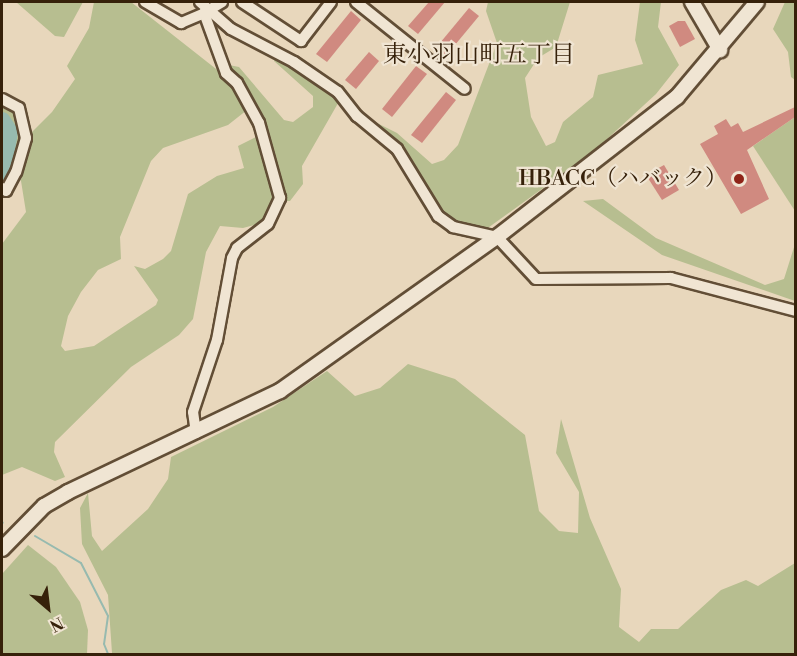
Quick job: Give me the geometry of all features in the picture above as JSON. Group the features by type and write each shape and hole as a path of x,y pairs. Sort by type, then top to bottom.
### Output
{"street":[{"path":"145,2 181,23 222,2"},
{"path":"196,433 193,412 217,340 232,258 247,239 268,224 280,198 259,123 237,83 226,73 206,12 200,2"},
{"path":"246,3 301,41 331,2"},
{"path":"356,2 465,89"},
{"path":"692,2 720,50"},
{"path":"2,549 44,506 68,492 196,433 305,374 497,237 657,115 720,50 757,2"},
{"path":"206,12 231,29 294,62 338,92 357,116 397,149 438,216 453,228 497,237 536,279 671,278 795,311"},
{"path":"2,99 19,108 26,138 16,172 6,191 2,188"}],"green space":[{"path":"16,2 83,2 64,37 55,36"},
{"path":"94,2 131,2 225,76 247,110 228,125 163,148 151,161 120,237 121,259 98,270 81,292 68,316 61,346 65,351 94,346 156,305 158,300 134,266 145,269 163,259 171,251 188,194 217,176 244,168 238,146 266,132 229,65 239,67 284,120 293,122 313,107 313,96 274,61 275,54 341,98 302,166 303,184 290,201 276,201 265,222 243,228 220,226 206,252 193,319 179,335 131,367 55,442 54,452 65,477 55,481 22,467 2,475 2,244 26,212 21,181 12,169 2,170 2,108 13,112 28,136 52,112 75,79 67,66 89,28"},
{"path":"488,2 570,2 556,47 538,58 525,78 531,117 546,146 555,142 563,122 593,97 598,75 643,64 635,40 640,2 661,2 658,27 679,65 656,94 593,152 485,230 448,220 393,140 367,118 397,133 432,164 444,160 458,145 497,43 486,11"},
{"path":"785,2 795,2 795,80 791,77 788,52 773,29"},
{"path":"795,117 795,211 753,146"},
{"path":"603,199 656,238 765,285 784,279 795,244 795,301 662,255 583,201"},
{"path":"408,364 455,379 525,435 539,511 559,531 578,533 579,492 556,453 561,419 590,518 621,589 619,627 639,642 651,629 678,629 721,590 746,580 758,586 795,563 795,654 112,653 108,595 82,544 80,508 88,493 92,536 102,551 148,509 168,479 171,457 273,407 327,371 355,396 380,388"},
{"path":"28,545 56,567 80,602 88,630 87,654 2,654 2,574"}],"building":[{"path":"429,2 445,2 418,34 408,26"},
{"path":"469,8 479,16 445,57 435,49"},
{"path":"351,11 361,20 327,62 316,54"},
{"path":"678,21 685,21 695,39 680,47 669,26"},
{"path":"369,52 379,61 356,89 345,80"},
{"path":"416,66 427,74 392,117 382,109"},
{"path":"446,92 456,100 422,143 411,135"},
{"name":"HBACC（ハバック）","path":"795,107 795,117 747,150 769,199 741,214 700,144 718,134 714,126 726,119 731,127 738,123 743,132"},
{"path":"664,165 679,190 662,200 646,175"}],"waterway":[{"path":"2,119 10,131 2,182"},
{"path":"35,536 81,563 108,616 104,644 108,654"}],"place":[{"name":"HBACC（ハバック）","path":"739,179"}],"district":[{"name":"東小羽山町五丁目","path":"479,56"}]}
